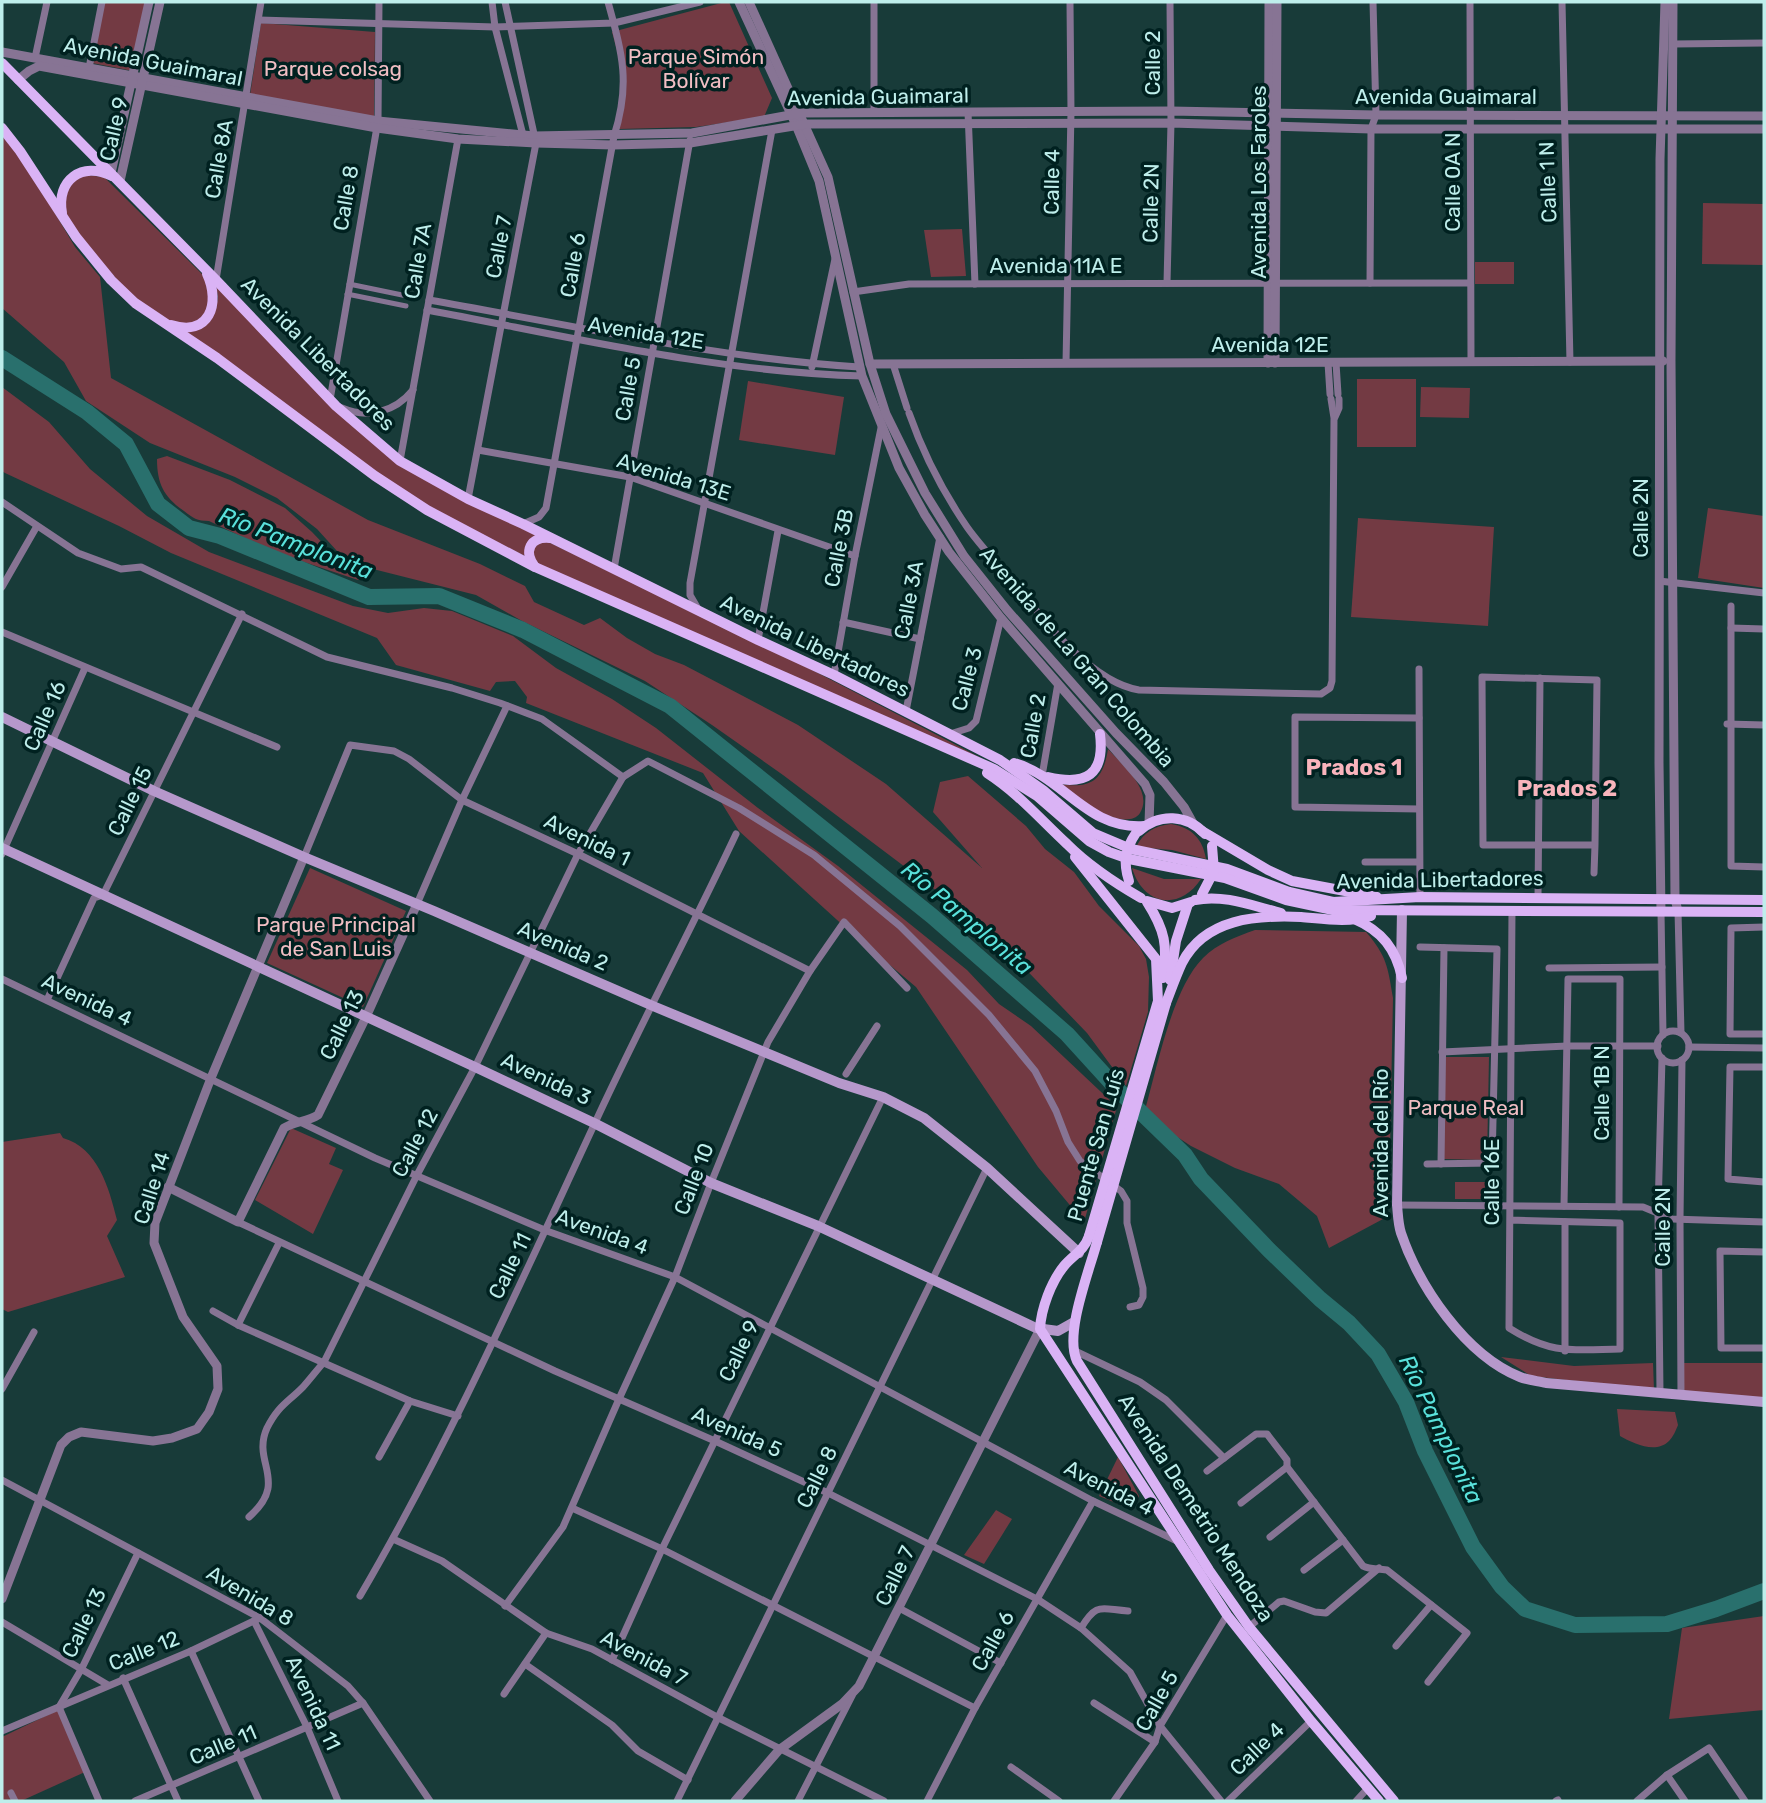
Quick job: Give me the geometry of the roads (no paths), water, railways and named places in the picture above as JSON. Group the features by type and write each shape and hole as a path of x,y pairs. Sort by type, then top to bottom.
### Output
{"main road":[{"name":"Avenida Libertadores","path":"2,63 204,267 333,403 400,461 468,499 834,675 1000,760 1044,790 1093,833 1148,853 1227,869 1312,898 1333,902 1387,905 1402,910 1764,912"},
{"name":"Avenida Libertadores","path":"2,128 65,221 111,280 135,303 217,358 375,476 427,510 535,567 994,769 1020,784 1089,841 1109,852 1129,859 1225,878 1310,906 1333,910 1387,905 1420,897 1764,900"},
{"path":"65,221 60,200 63,189 71,178 83,170 94,170 116,178"},
{"path":"165,323 190,328 206,318 212,310 214,293 204,267"},
{"path":"535,567 528,555 529,548 533,541 541,537 550,538"},
{"name":"Avenida 2","path":"2,717 154,792 304,857 653,1006 839,1083 883,1097 924,1118 987,1168 1079,1253"},
{"path":"1042,776 1070,781 1090,774 1101,756 1100,734"},
{"path":"949,750 1010,788 1095,868 1144,900 1172,908 1195,899 1225,898 1301,917"},
{"path":"1000,760 1018,764 1042,776 1103,820 1123,826 1143,827 1165,818 1175,818 1292,881 1387,905"},
{"path":"1143,827 1127,851 1126,872 1129,881 1157,917 1166,940 1162,1002"},
{"path":"1162,1002 1176,941 1195,899 1214,871 1212,846 1198,828"},
{"path":"1054,831 1156,959 1162,1002"},
{"name":"Avenida 3","path":"3,850 475,1067 594,1123 711,1183 818,1227 1040,1329"},
{"path":"1162,1002 1183,961 1194,946 1216,929 1247,918 1354,919 1387,905"},
{"name":"Avenida del Río","path":"1402,910 1397,1206 1400,1230 1428,1288 1447,1317 1466,1340 1494,1363 1520,1377 1546,1383 1764,1402"},
{"path":"1354,919 1377,932 1387,942 1394,953 1402,978"},
{"name":"Puente San Luís","path":"1074,1322 1093,1239 1162,1002"},
{"name":"Puente San Luís","path":"1040,1329 1043,1311 1059,1273 1093,1239"},
{"path":"1040,1329 1058,1331 1074,1322"},
{"path":"1072,1350 1074,1322"},
{"name":"Avenida Demetrio Mendoza","path":"1040,1329 1227,1615 1379,1801"},
{"name":"Avenida Demetrio Mendoza","path":"1072,1350 1195,1548 1249,1627 1394,1801"}],"street":[{"path":"36,58 47,2"},
{"path":"89,68 102,2"},
{"name":"Calle 9","path":"116,178 132,80 149,2"},
{"name":"Calle 9","path":"116,178 160,2"},
{"name":"Calle 8A","path":"216,280 261,2"},
{"name":"Calle 8","path":"333,403 347,294 377,124 379,2"},
{"path":"492,2 495,27 523,135"},
{"name":"Calle 7","path":"468,499 535,139 505,2"},
{"name":"Calle 6","path":"523,524 539,517 546,508 613,140 622,111 622,54 608,2"},
{"path":"258,20 495,27 614,23 700,2"},
{"name":"Avenida de La Gran Colombia","path":"739,2 828,177 870,364 891,425 925,493 964,556 1007,610 1116,733 1164,782 1198,828"},
{"name":"Avenida de La Gran Colombia","path":"749,2 796,114"},
{"path":"874,2 874,112"},
{"name":"Calle 4","path":"1066,363 1071,123 1070,2"},
{"name":"Calle 2","path":"1170,2 1171,123"},
{"name":"Avenida Los Faroles","path":"1269,2 1273,112 1271,363"},
{"name":"Avenida Los Faroles","path":"1273,112 1278,2"},
{"path":"1370,283 1371,129 1376,115 1373,2"},
{"name":"Calle 0A N","path":"1470,2 1471,362"},
{"name":"Calle 1 N","path":"1562,2 1570,362"},
{"name":"Calle 2N","path":"1663,1035 1659,898 1659,362 1661,115 1665,2"},
{"name":"Calle 2N","path":"1673,2 1671,361 1675,899 1678,911 1681,1033"},
{"path":"1673,44 1764,43"},
{"name":"Avenida Guaimaral","path":"2,52 89,68 132,80"},
{"name":"Avenida Guaimaral","path":"18,79 39,66 132,80 458,139 691,138 772,130 801,124 1171,123 1371,129 1764,129"},
{"name":"Avenida Guaimaral","path":"691,138 796,114 874,112 1171,111 1376,115 1764,116"},
{"path":"968,112 975,284"},
{"name":"Calle 2N","path":"1167,283 1171,123"},
{"name":"Avenida Guaimaral","path":"377,124 523,135 535,139"},
{"name":"Avenida de La Gran Colombia","path":"801,124 819,181 861,371 881,428 925,515 940,537 1001,618 1145,784 1150,795 1143,827"},
{"path":"705,615 693,603 690,583 772,130"},
{"name":"Calle 5","path":"614,569 691,138"},
{"name":"Calle 7A","path":"400,461 458,139"},
{"path":"810,374 835,258"},
{"name":"Avenida 11A E","path":"853,292 909,284 1469,283"},
{"path":"349,284 407,296"},
{"path":"347,294 406,306"},
{"name":"Avenida 12E","path":"429,300 733,354 861,371"},
{"name":"Avenida 12E","path":"427,310 577,339 731,364 810,374 861,371"},
{"name":"Avenida 12E","path":"870,364 1671,361"},
{"path":"893,364 928,459 968,527 1068,646 1099,672 1124,686 1139,690 1321,694 1330,688 1332,671 1332,363"},
{"path":"333,403 351,412 370,414 390,409 413,390"},
{"name":"Calle 3B","path":"834,675 881,428"},
{"name":"Avenida 13E","path":"478,450 631,477 855,556"},
{"path":"2,502 78,553 121,569 141,567 327,657 452,688 542,719 623,777 648,761 739,808 814,855 900,926 989,1015 1035,1071 1073,1152 1080,1161 1121,1192 1127,1201 1127,1223 1143,1297 1139,1305 1130,1307"},
{"path":"2,587 37,526"},
{"path":"758,640 778,531"},
{"name":"Calle 3A","path":"906,711 940,537"},
{"path":"1659,581 1764,593"},
{"path":"1731,606 1731,866 1764,867"},
{"name":"Calle 15","path":"47,1000 94,898 103,895 242,614"},
{"name":"Calle 3","path":"950,734 969,729 976,721 1001,618"},
{"path":"843,622 920,639"},
{"path":"1731,628 1764,629"},
{"path":"2,632 277,747"},
{"path":"1659,651 1674,651"},
{"name":"Calle 16","path":"3,850 85,668"},
{"path":"1419,669 1420,897"},
{"path":"1594,873 1595,845 1597,680 1482,677 1483,845 1595,845"},
{"path":"1538,898 1540,678"},
{"name":"Calle 2","path":"1042,776 1058,683"},
{"name":"Calle 13","path":"238,1222 285,1128 318,1115 366,1017 462,800 507,706"},
{"path":"1419,718 1295,717 1294,807 1419,809"},
{"path":"1730,724 1764,725"},
{"name":"Avenida 1","path":"350,745 394,751 409,759 462,800 578,854 810,971"},
{"name":"Calle 14","path":"2,1598 61,1444 69,1437 82,1432 153,1441 172,1438 197,1429 209,1412 218,1389 217,1366 183,1317 154,1243 155,1223 211,1079 350,745"},
{"path":"1659,762 1674,763"},
{"name":"Calle 12","path":"248,1517 260,1507 268,1493 269,1474 263,1444 266,1430 280,1406 302,1388 324,1362 417,1175 475,1067 578,854 623,777"},
{"name":"Calle 11","path":"360,1596 458,1416 492,1340 547,1231 594,1123 736,834"},
{"path":"1365,862 1419,862"},
{"name":"Calle 16E","path":"1512,910 1509,1328 1542,1347 1565,1350"},
{"name":"Calle 10","path":"505,1606 558,1535 572,1508 676,1277 765,1051 810,971 844,922 907,988"},
{"path":"1764,927 1731,928 1730,1034 1764,1034"},
{"path":"1420,947 1497,949 1492,1163 1427,1164"},
{"path":"1441,1164 1444,948"},
{"path":"1549,968 1662,967"},
{"name":"Avenida 4","path":"2,979 299,1122 417,1175 547,1231 676,1277 1094,1501 1178,1542"},
{"name":"Calle 1B N","path":"1567,1046 1568,979 1620,979 1619,1207"},
{"path":"846,1074 877,1026"},
{"path":"1672,1031 1681,1033 1689,1046 1686,1056 1670,1063 1662,1058 1658,1046 1663,1035 1672,1031"},
{"path":"1564,1206 1567,1046"},
{"path":"1441,1052 1567,1046 1658,1046"},
{"path":"1689,1046 1764,1048"},
{"name":"Calle 2N","path":"1660,1392 1658,1212 1662,1058"},
{"name":"Calle 2N","path":"1681,1395 1682,1060"},
{"path":"1764,1067 1730,1067 1728,1179 1764,1182"},
{"name":"Calle 9","path":"612,1660 662,1549 883,1097"},
{"name":"Calle 8","path":"677,1801 987,1168"},
{"name":"Avenida 5","path":"168,1187 363,1282 828,1493 1037,1600 1081,1628 1130,1672 1160,1726 1221,1801"},
{"path":"1397,1206 1643,1207 1680,1219 1764,1222"},
{"path":"1510,1220 1620,1223 1620,1349 1565,1350 1565,1222"},
{"path":"238,1325 279,1243"},
{"path":"1764,1252 1720,1251 1721,1348 1764,1348"},
{"path":"213,1311 238,1325 410,1401 458,1416"},
{"name":"Calle 7","path":"735,1801 779,1750 854,1693 875,1657 1040,1329"},
{"path":"2,1389 34,1332"},
{"path":"1072,1350 1140,1382 1166,1400 1224,1458"},
{"path":"379,1457 410,1401"},
{"path":"1207,1471 1256,1434 1267,1434 1287,1460 1287,1467 1363,1566 1387,1570 1467,1633 1428,1682"},
{"path":"1241,1503 1287,1467"},
{"name":"Avenida 8","path":"2,1480 41,1499 257,1620 348,1686 363,1703 430,1801"},
{"name":"Calle 6","path":"927,1801 975,1708 1094,1501"},
{"path":"1270,1538 1314,1502"},
{"path":"572,1508 662,1549 975,1708"},
{"name":"Avenida 7","path":"393,1539 442,1561 545,1633 592,1649 779,1750 884,1801"},
{"path":"1304,1570 1343,1540"},
{"name":"Calle 13","path":"59,1707 82,1668 138,1553"},
{"path":"1249,1627 1279,1602 1284,1601 1326,1613 1380,1568"},
{"path":"1396,1646 1431,1605"},
{"path":"899,1608 1001,1663"},
{"path":"1081,1628 1096,1608 1128,1611"},
{"name":"Calle 5","path":"1114,1801 1155,1742 1160,1726 1227,1615"},
{"name":"Calle 12","path":"2,1731 257,1620"},
{"name":"Avenida 11","path":"257,1620 338,1801"},
{"path":"2,1622 108,1685"},
{"path":"505,1694 545,1633"},
{"path":"191,1651 259,1801"},
{"path":"525,1664 612,1725 638,1751 688,1780"},
{"path":"123,1678 178,1801"},
{"path":"798,1801 854,1693"},
{"name":"Calle 11","path":"135,1801 363,1703"},
{"path":"1094,1703 1155,1742"},
{"path":"59,1707 99,1801"},
{"name":"Calle 4","path":"1228,1801 1311,1721"},
{"path":"1637,1801 1667,1775 1709,1748 1745,1801"},
{"path":"1011,1767 1059,1801"},
{"path":"1667,1775 1685,1801"},
{"path":"1356,1801 1368,1788"},
{"path":"11,1793 15,1801"}],"waterway":[{"name":"Río Pamplonita","path":"2,358 87,412 126,444 158,504 189,528 220,536 369,597 439,596 523,630 670,706 932,916 1067,1034 1118,1090 1185,1155 1201,1179 1269,1250 1349,1323 1378,1354 1406,1402 1425,1451 1473,1547 1502,1587 1525,1609 1575,1625 1667,1624 1764,1591"}],"district":[{"name":"Prados 1","path":"1354,767"},
{"name":"Prados 2","path":"1567,788"}],"park label":[{"name":"Parque colsag","path":"333,69"},
{"name":"Parque Simón Bolívar","path":"696,69"},
{"name":"Parque Principal de San Luis","path":"336,937"},
{"name":"Parque Real","path":"1466,1108"}]}
